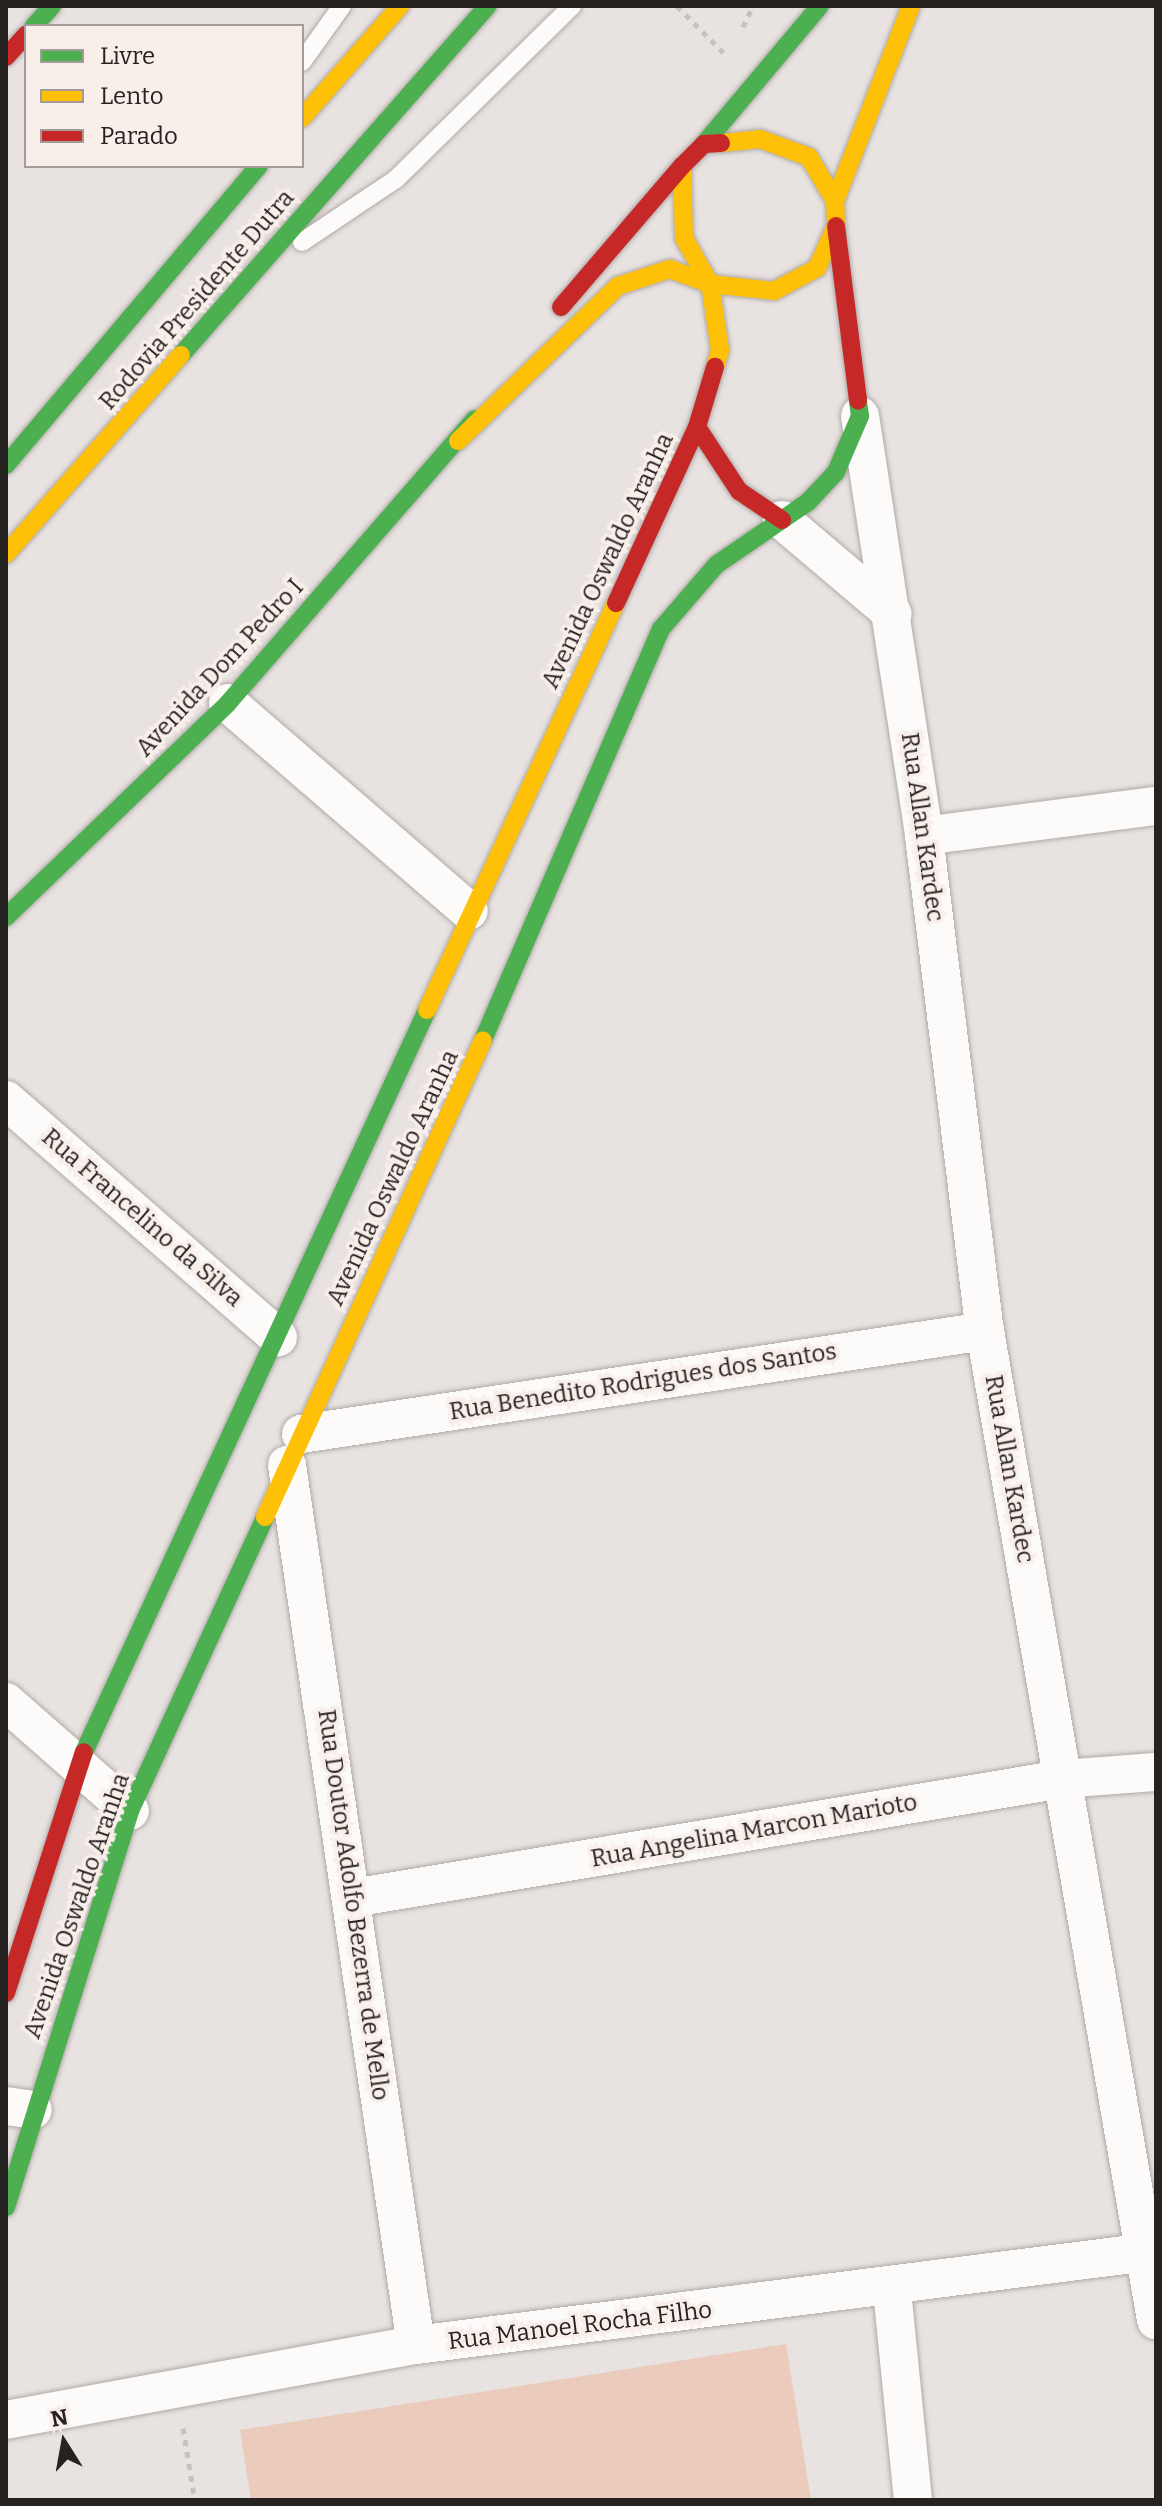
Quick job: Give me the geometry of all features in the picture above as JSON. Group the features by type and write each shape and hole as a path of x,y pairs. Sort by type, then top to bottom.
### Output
{"main road":[{"path":"36,24 52,6"},
{"path":"304,116 400,6"},
{"name":"Rodovia Presidente Dutra","path":"6,554 488,6"},
{"path":"820,6 682,166 684,238 710,284 774,291 817,268 836,226"},
{"path":"860,416 835,201 911,6"},
{"path":"6,57 24,37"},
{"path":"704,144 786,144 809,157 835,201"},
{"name":"Avenida Dom Pedro I","path":"6,917 228,703 458,441 682,166"},
{"name":"Rodovia Presidente Dutra","path":"6,465 257,168"},
{"name":"Avenida Dom Pedro I","path":"458,441 618,286 670,269 710,284"},
{"name":"Avenida Oswaldo Aranha","path":"6,1993 78,1765 278,1337 469,911 697,427 720,350 710,284"},
{"name":"Avenida Oswaldo Aranha","path":"6,2207 19,2108 130,1811 521,957 661,629 716,565 782,520 836,472 860,416"},
{"path":"697,427 739,491 782,520"}],"street":[{"name":"Rua Allan Kardec","path":"860,416 893,614 924,836 985,1331 1062,1779 1151,2252 1156,2320"},
{"path":"782,520 893,614"},
{"path":"228,703 469,911"},
{"path":"924,836 1156,806"},
{"name":"Rua Francelino da Silva","path":"6,1100 278,1337"},
{"name":"Rua Benedito Rodrigues dos Santos","path":"294,1449 985,1331"},
{"name":"Rua Doutor Adolfo Bezerra de Mello","path":"294,1449 416,2345"},
{"path":"6,1702 130,1811"},
{"name":"Rua Angelina Marcon Marioto","path":"353,1898 1062,1779 1156,1772"},
{"name":"Rua Manoel Rocha Filho","path":"6,2420 416,2345 892,2290 1151,2252"},
{"path":"892,2290 913,2500"}],"lane":[{"path":"304,59 342,6"},
{"path":"247,279 396,179 572,6"},
{"path":"158,282 233,168"}],"path":[{"path":"677,6 730,58 733,51"},
{"path":"177,2387 194,2495"}],"shaded area":[{"path":"786,2344 811,2500 251,2500 240,2430"}],"traffic: fast":[{"path":"36,24 52,6"},
{"path":"181,355 488,6"},
{"path":"704,144 820,6"},
{"path":"6,465 257,168"},
{"path":"483,1040 661,629 716,565 808,502 836,472 860,416 858,401"},
{"path":"6,917 228,703 475,419"},
{"path":"84,1752 427,1010"},
{"path":"6,2207 130,1811 265,1517"}],"traffic: slow":[{"path":"304,116 400,6"},
{"path":"835,201 911,6"},
{"path":"682,166 684,238 710,284 774,291 817,268 836,226 835,201 809,157 760,139 721,143"},
{"path":"458,441 618,286 670,269 710,284 720,350 715,367"},
{"path":"6,554 181,355"},
{"path":"427,1010 616,603"},
{"path":"265,1517 483,1040"}],"traffic: jam":[{"path":"6,57 24,37"},
{"path":"561,307 682,166 704,144 721,143"},
{"path":"836,226 858,401"},
{"path":"616,603 697,427 715,367"},
{"path":"697,427 739,491 782,520"},
{"path":"6,1993 84,1752"}]}
